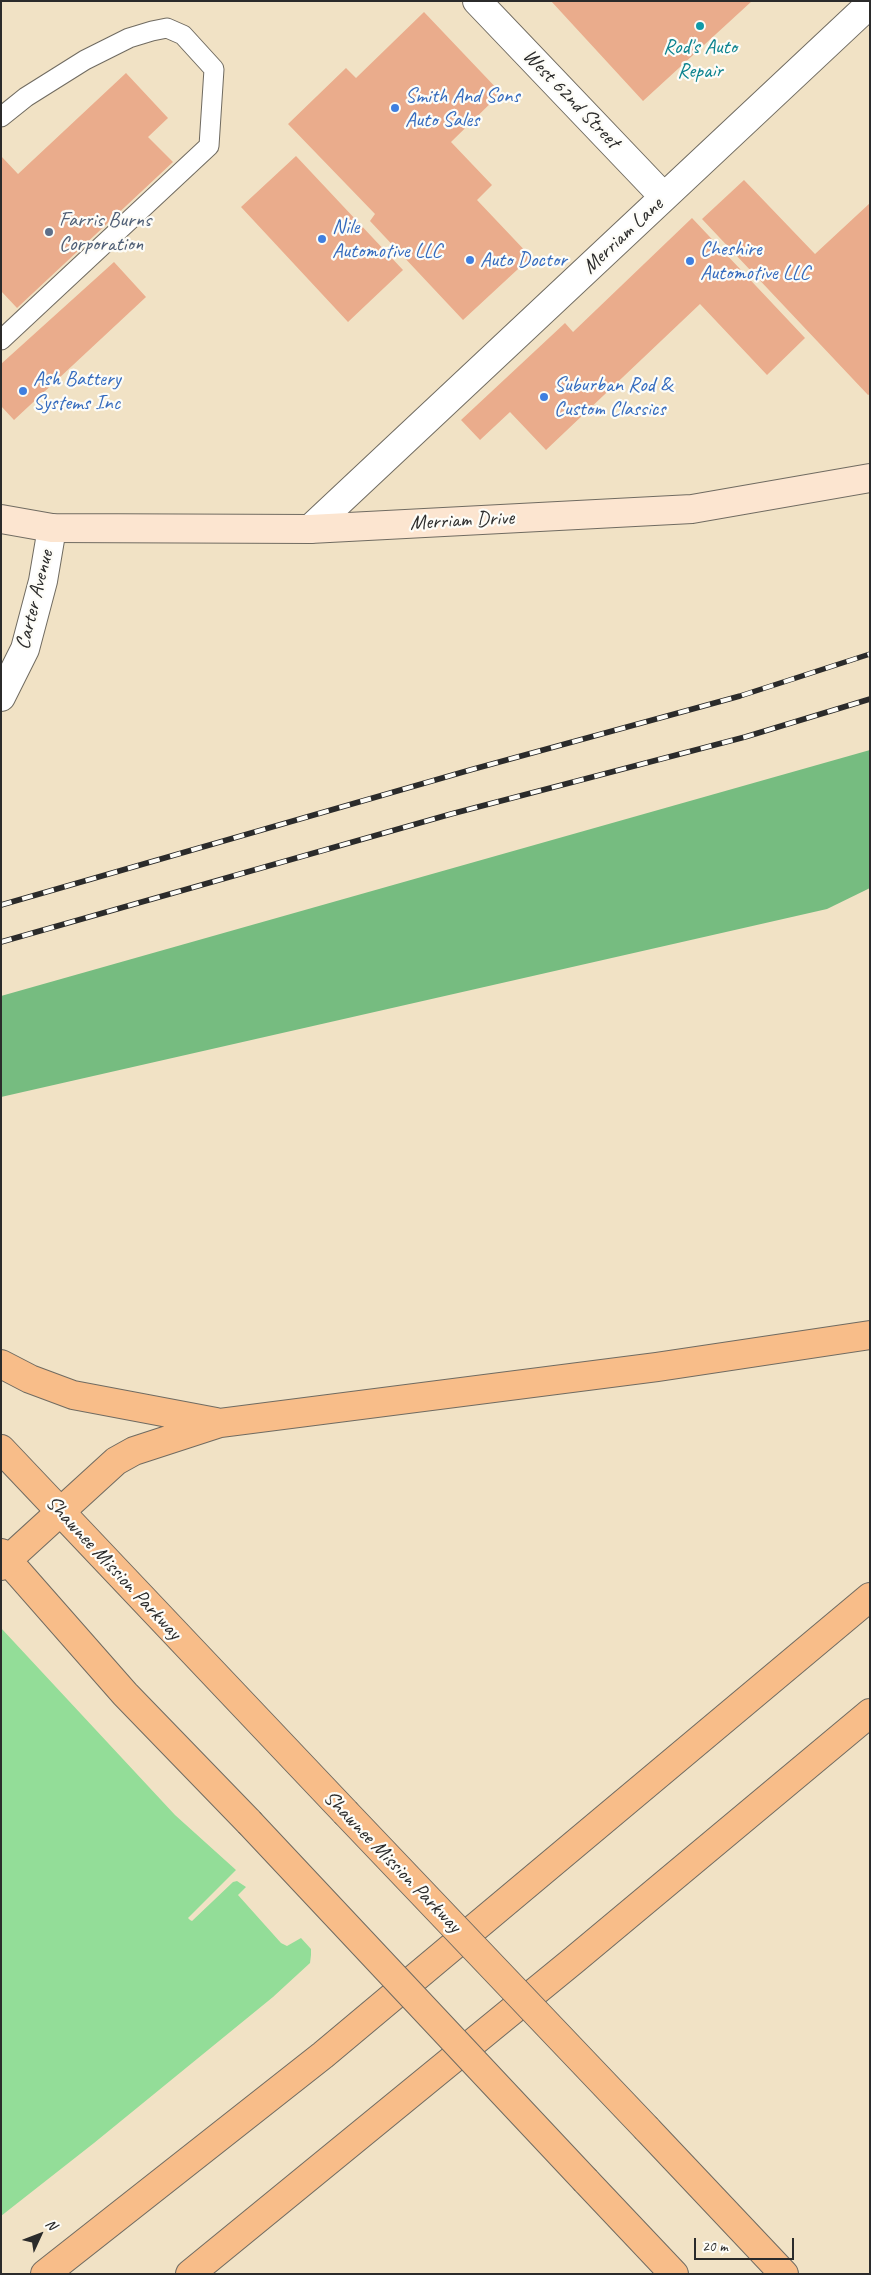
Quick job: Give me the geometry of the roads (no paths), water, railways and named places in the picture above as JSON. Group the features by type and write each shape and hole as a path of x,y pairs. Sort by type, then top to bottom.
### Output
{"highway":[{"path":"674,2274 249,1822 125,1694 3,1560 116,1461 134,1451 220,1423 657,1367 870,1335"},
{"path":"1,1364 30,1379 73,1395 220,1423"},
{"name":"Shawnee Mission Parkway","path":"1,1449 784,2274"},
{"path":"45,2274 323,2056 870,1597"},
{"path":"190,2274 574,1960 870,1713"}],"main road":[{"name":"Merriam Drive","path":"1,519 52,528 310,529 692,509 870,478"}],"street":[{"name":"West 62nd Street","path":"478,1 664,197"},
{"name":"Merriam Lane","path":"310,529 870,4"},
{"name":"Carter Avenue","path":"1,697 25,650 43,581 52,528"}],"lane":[{"path":"1,117 26,97 85,60 129,38 152,31 167,28 183,35 214,69 209,146 1,340"}],"railway":[{"path":"1,905 470,770 740,696 870,654"},
{"path":"1,942 451,814 745,737 870,699"}],"place":[{"name":"Rod's Auto Repair","path":"700,26"},
{"name":"Smith And Sons Auto Sales","path":"395,108"},
{"name":"Farris Burns Corporation","path":"49,232"},
{"name":"Nile Automotive LLC","path":"322,239"},
{"name":"Auto Doctor","path":"470,260"},
{"name":"Cheshire Automotive LLC","path":"690,261"},
{"name":"Ash Battery Systems Inc","path":"23,391"},
{"name":"Suburban Rod & Custom Classics","path":"544,397"}]}
